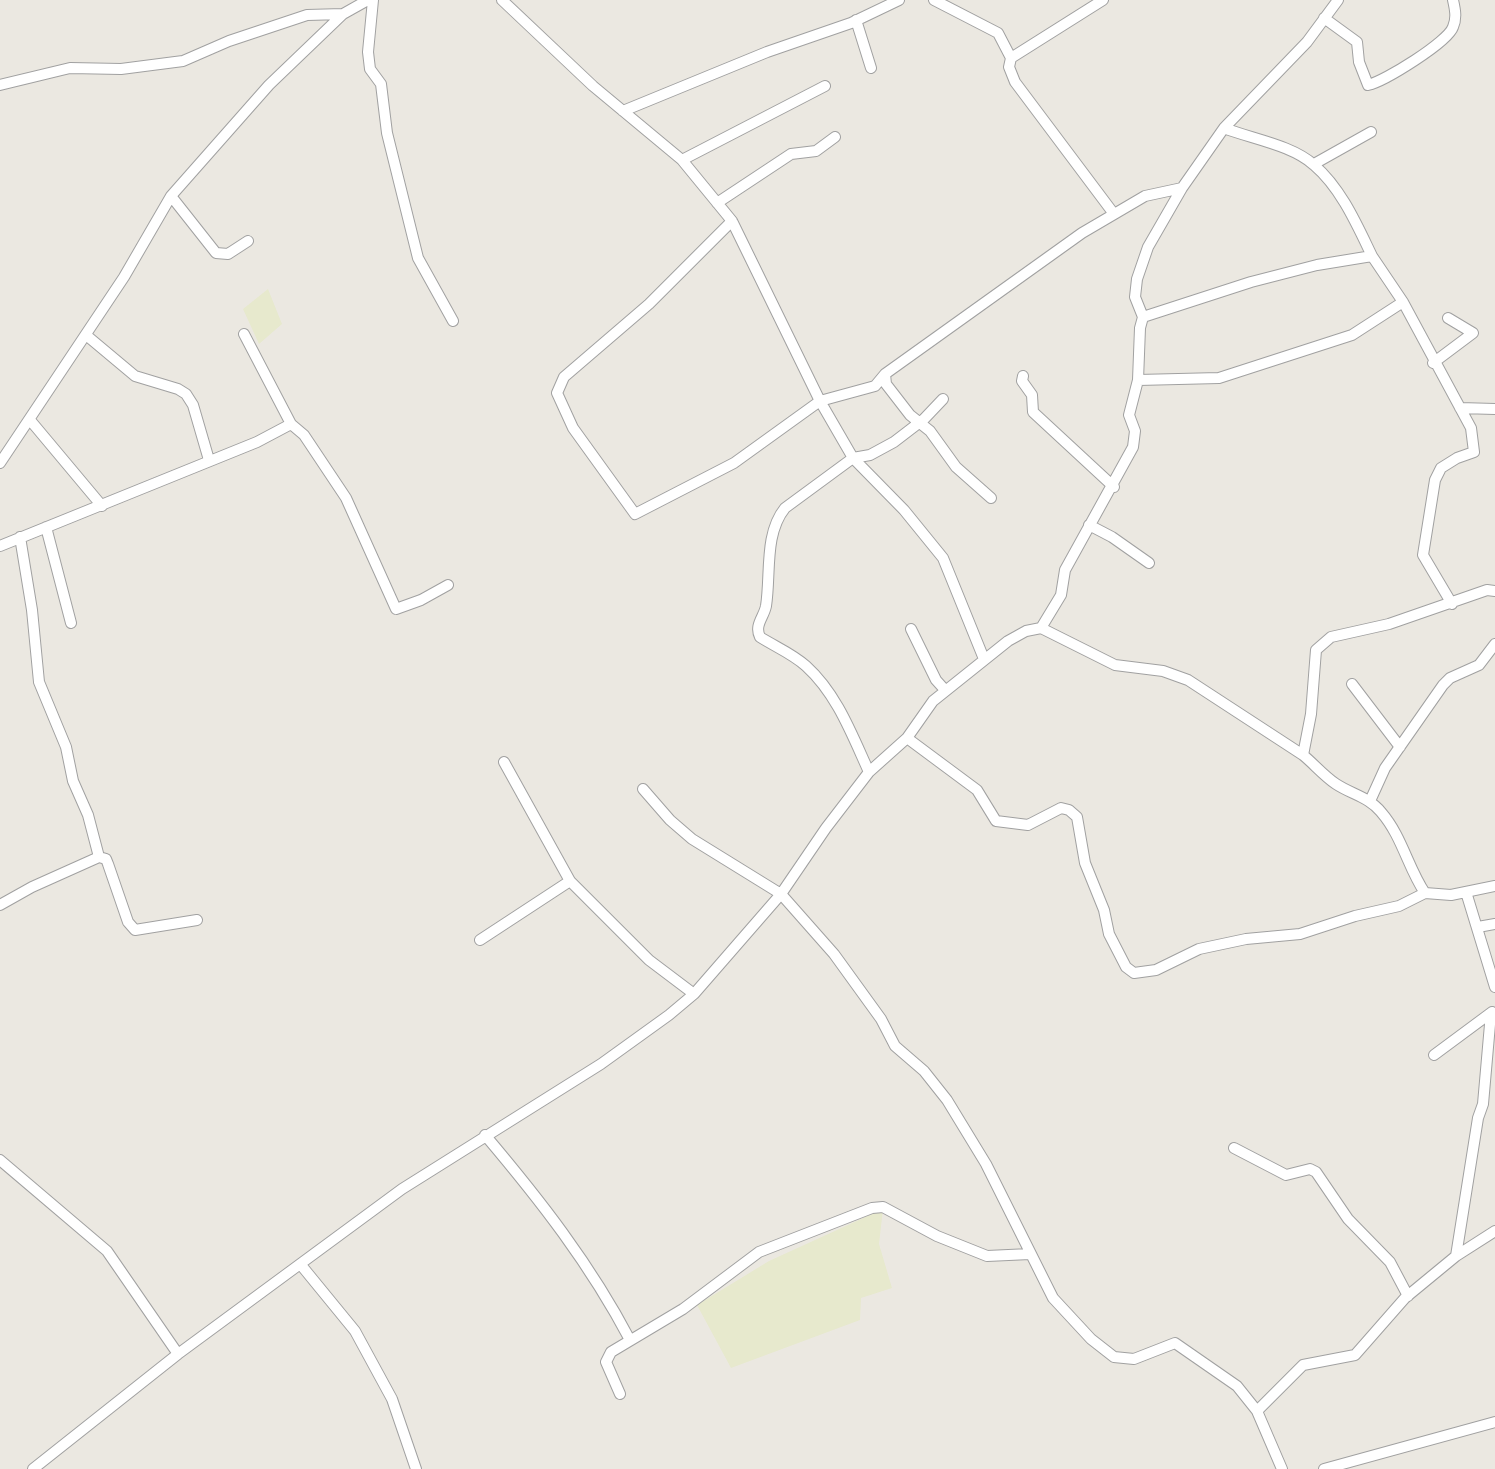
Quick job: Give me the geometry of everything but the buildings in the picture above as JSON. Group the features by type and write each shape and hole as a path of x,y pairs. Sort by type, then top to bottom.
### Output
{"street":[{"path":"0,463 86,335 171,196 269,85 343,14 370,0 370,69 381,84 387,133 418,258 453,321"},
{"path":"502,0 623,111 682,160 732,221 820,401 853,458 904,510 943,558 984,659"},
{"path":"623,111 766,52 856,20 899,0"},
{"path":"934,0 998,33 1011,58 1009,67 1015,82 1114,214"},
{"path":"1011,58 1103,0"},
{"path":"1041,628 1061,595 1065,570 1089,525 1114,487 1133,447 1135,431 1129,415 1138,380 1140,328 1143,317 1135,297 1137,279 1148,247 1182,188 1224,128 1307,42 1338,0"},
{"path":"1324,18 1357,43 1359,62 1368,85 1443,41 1453,29 1453,0"},
{"path":"0,85 69,68 146,67 183,61 229,41 297,18 343,14"},
{"path":"856,20 871,68"},
{"path":"682,160 825,86"},
{"path":"1224,128 1284,149 1314,164 1344,200 1372,256 1403,302 1433,363 1471,428 1474,452 1441,468 1434,480 1423,555 1452,604"},
{"path":"1314,164 1371,132"},
{"path":"717,203 791,154 816,151 835,137"},
{"path":"732,221 649,304 564,377 557,393 573,428 635,514 734,463 820,401 875,386 885,374 1082,233 1145,196 1182,188"},
{"path":"171,196 216,253 229,254 248,241"},
{"path":"1143,317 1171,305 1251,282 1317,265 1372,256"},
{"path":"1138,380 1219,378 1352,335 1403,302"},
{"path":"1433,363 1473,333 1448,318"},
{"path":"244,334 291,424 304,435 346,498 396,609 421,600 448,585"},
{"path":"86,335 135,376 186,394 193,405 209,460"},
{"path":"885,374 886,384 910,415 920,422 957,467 991,498"},
{"path":"1023,376 1022,381 1032,395 1033,412 1114,487"},
{"path":"869,772 841,712 823,684 804,664 760,637 757,632 766,608 767,581 778,517 785,508 853,458 870,455 894,442 920,422 943,399"},
{"path":"1460,408 1495,409"},
{"path":"30,419 102,506"},
{"path":"0,547 257,442 291,424"},
{"path":"1089,525 1112,537 1149,563"},
{"path":"46,527 71,623"},
{"path":"20,537 32,610 38,682 66,747 73,781 88,815 99,857"},
{"path":"1303,755 1311,714 1314,662 1321,643 1331,637 1390,624 1487,590 1495,591"},
{"path":"33,1469 178,1354 402,1189 625,1048 694,994 781,894 826,828 869,772 907,738 933,701 984,659 1026,631 1041,628 1115,665 1163,671 1188,680 1303,755 1337,785 1370,801 1394,829 1417,883 1425,893"},
{"path":"911,629 936,680 945,690"},
{"path":"1370,801 1378,779 1443,684 1479,665 1495,644"},
{"path":"1352,684 1399,747"},
{"path":"907,738 976,790 996,821 1028,825 1061,808 1069,810 1077,817 1085,863 1104,910 1109,934 1126,967 1134,974 1156,970 1178,957 1212,946 1300,934 1355,915 1399,906 1425,893 1451,895 1495,886"},
{"path":"504,762 570,881 649,960 694,994"},
{"path":"643,789 692,839 781,894 859,987 895,1046 941,1091 986,1164 1053,1298 1105,1352 1114,1357 1134,1359 1175,1343 1237,1386 1257,1411 1282,1469"},
{"path":"0,905 32,887 99,857 106,859 128,922 135,930 197,920"},
{"path":"480,940 570,881"},
{"path":"1466,892 1495,987"},
{"path":"1478,926 1495,924"},
{"path":"1434,1055 1493,1011"},
{"path":"1456,1256 1478,1118 1483,1104 1493,1011"},
{"path":"485,1135 546,1206 579,1252 630,1340"},
{"path":"1234,1148 1286,1175 1310,1169 1317,1172 1348,1219 1390,1262 1408,1296"},
{"path":"0,1160 107,1251 178,1354"},
{"path":"620,1394 606,1362 607,1357 630,1340 693,1303 760,1252 872,1208 883,1208 937,1236 986,1256 1030,1254"},
{"path":"1257,1411 1303,1365 1355,1355 1408,1296 1456,1256 1495,1231"},
{"path":"301,1265 355,1331 393,1399 416,1469"},
{"path":"1324,1469 1495,1422"}],"green space":[{"path":"268,289 282,324 259,344 243,309"},
{"path":"883,1209 879,1244 892,1288 861,1298 860,1320 731,1368 697,1305 769,1261"}]}
